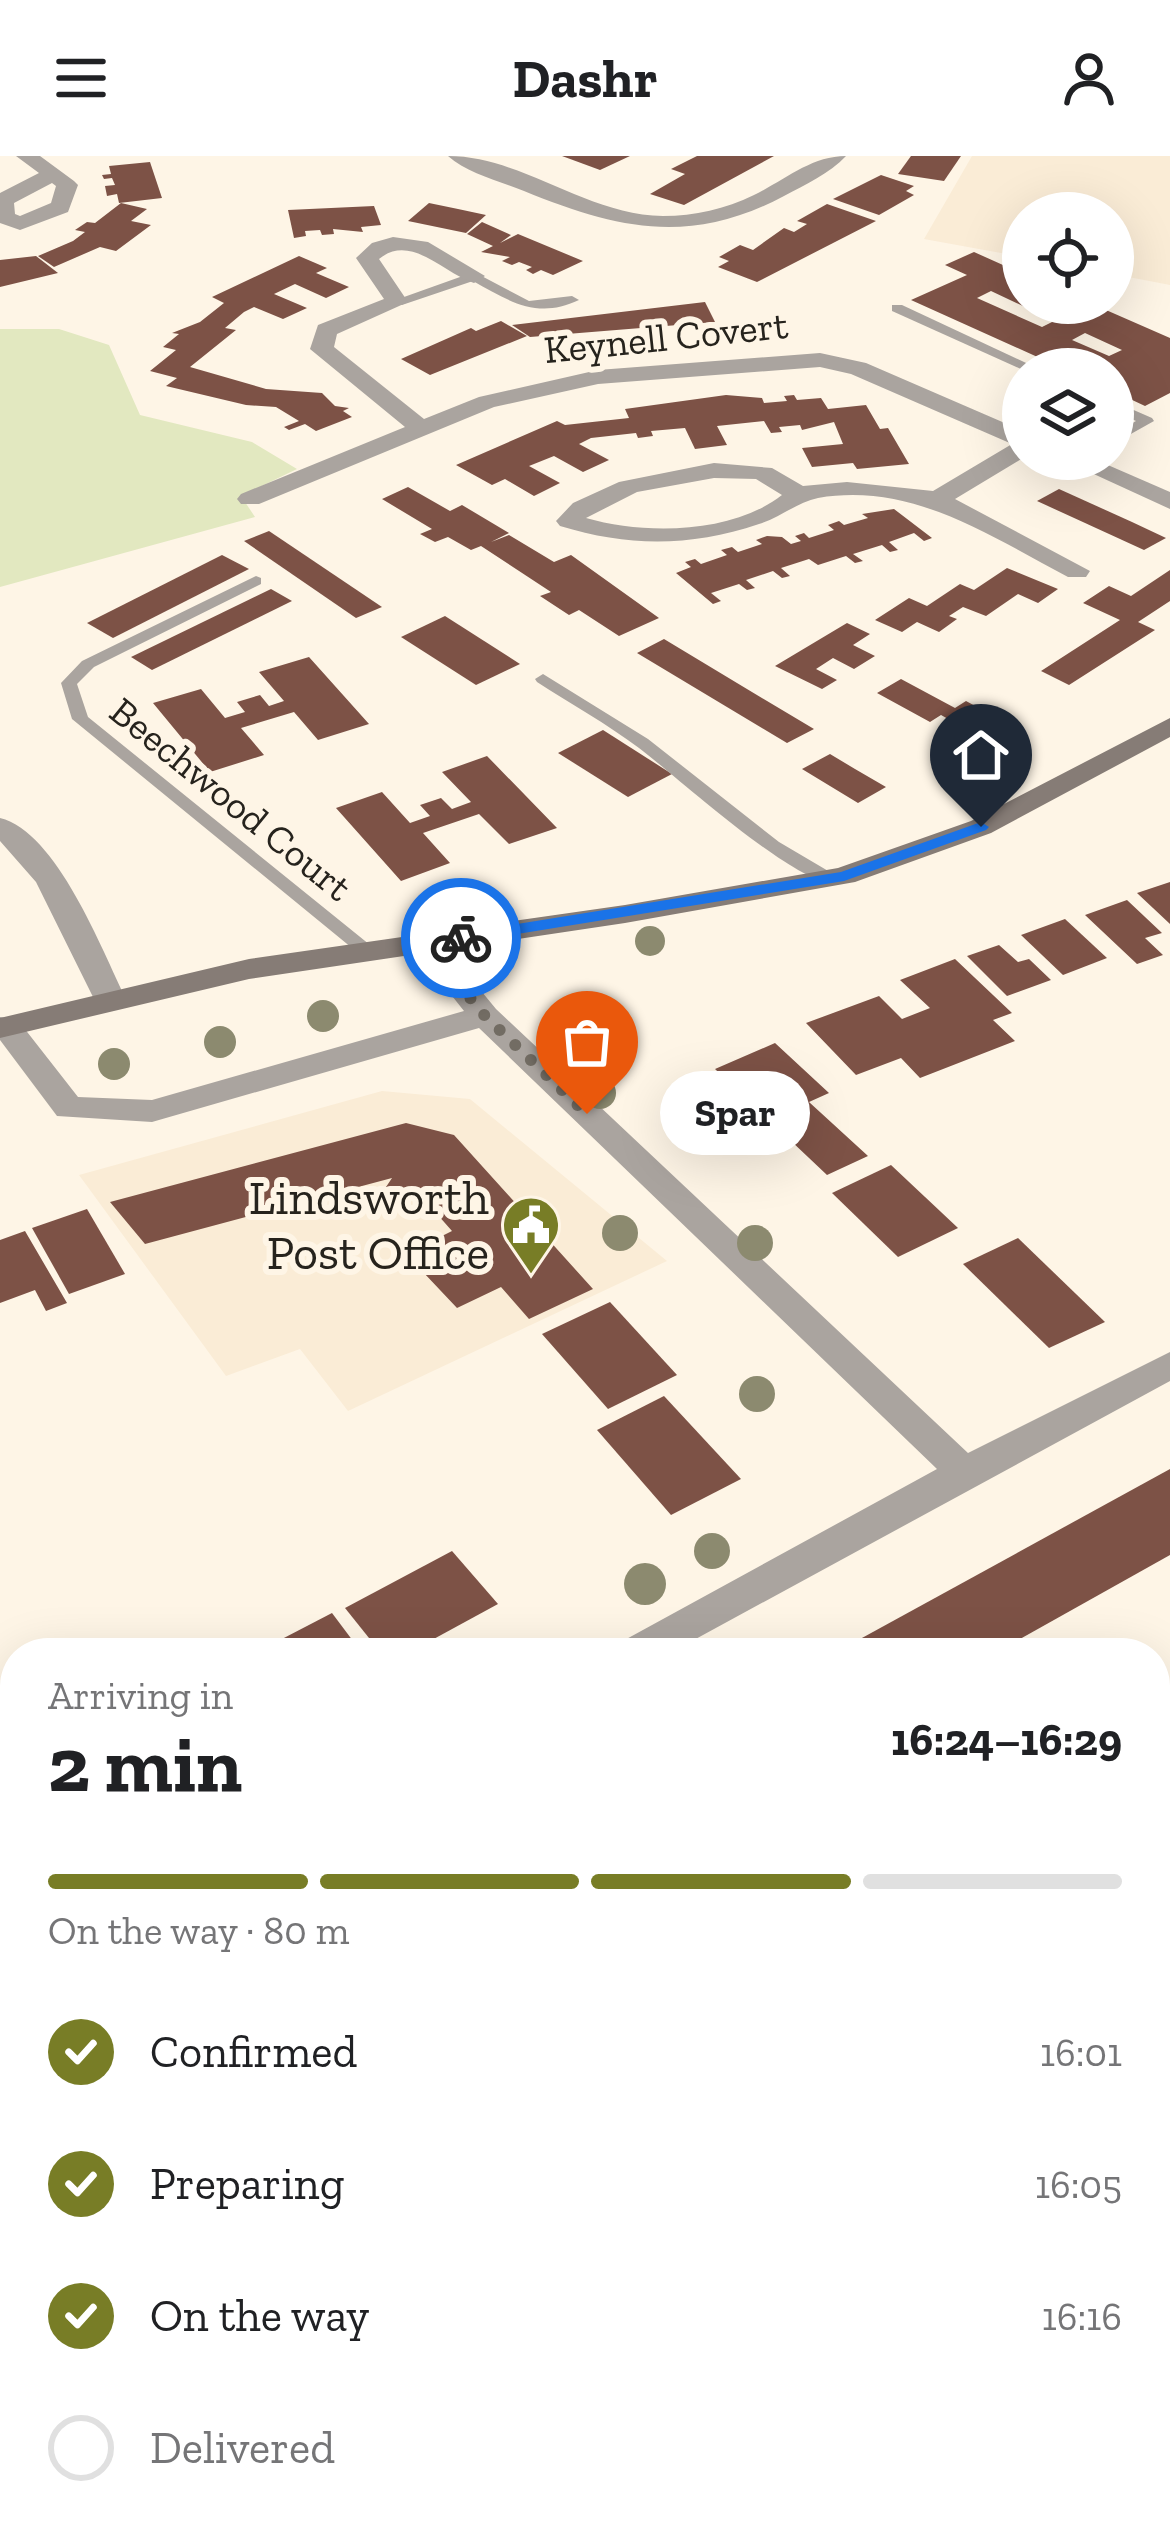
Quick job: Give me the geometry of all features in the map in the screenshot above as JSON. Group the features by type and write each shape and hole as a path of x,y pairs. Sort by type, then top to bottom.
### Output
{"street":[{"path":"26,156 54,174"},
{"path":"458,156 592,213 634,223 671,224 738,212 836,156"},
{"path":"422,429 322,349 326,330 397,302 368,258 378,249 400,243 423,246 474,276"},
{"name":"Keynell Covert","path":"250,499 487,402 598,376 820,360 858,368 1002,434"},
{"path":"937,499 1002,457"},
{"path":"800,495 760,472 702,474 632,485 576,511 569,521 616,537 655,541 781,509 800,495 891,489 937,499 1076,571"},
{"path":"1122,480 1170,501"},
{"path":"485,1016 152,1111 69,1108 3,1027 249,969 829,879 981,827 1170,726"},
{"path":"0,827 13,835 61,899 110,999"},
{"path":"425,943 485,1016 964,1472"},
{"path":"662,1638 1170,1365"}],"lane":[{"path":"397,302 474,276 527,305 572,300"},
{"path":"897,308 1002,355"},
{"path":"1134,411 1153,417 1134,428"},
{"name":"Beechwood Court","path":"256,581 88,664 68,683 80,719 368,953"},
{"path":"543,680 642,742 773,846 829,879"}],"shaded area":[{"path":"972,156 1170,156 1170,285 1134,278 1134,192 1002,192 1002,253 924,239"},
{"path":"382,1091 470,1099 667,1261 348,1411 300,1349 226,1376 79,1175"}],"green space":[{"path":"0,329 59,329 109,345 140,415 252,442 297,469 241,496 255,517 0,587"}],"building":[{"path":"562,156 630,156 600,170"},
{"path":"697,156 774,156 684,205 650,194 685,174 671,169"},
{"path":"911,156 961,156 944,181 898,174"},
{"path":"150,162 162,198 119,203 117,194 107,196 105,186 115,185 112,178 102,175 111,174 109,166"},
{"path":"881,175 914,186 906,191 914,195 879,215 833,199"},
{"path":"121,203 147,209 131,221 151,225 116,251 100,247 54,267 38,256 73,241 85,232 75,230 95,223"},
{"path":"429,203 486,215 466,233 408,221"},
{"path":"827,204 876,221 757,282 718,267 729,261 719,257 740,245 753,250 784,228 794,232 807,224 797,221"},
{"path":"374,206 381,225 361,227 363,232 333,229 334,234 322,235 320,230 305,231 306,236 294,238 288,210"},
{"path":"482,222 511,235 500,243 518,234 583,261 553,275 541,270 533,274 526,270 532,267 502,261 510,257 481,252 493,246 467,234"},
{"path":"974,252 1002,265 1002,296 991,291 977,298 1002,309 1002,324 1134,322 1170,338 1170,393 1145,406 1134,401 1134,348 1118,348 1085,333 1072,340 1090,348 1017,348 911,300 967,275 945,265"},
{"path":"36,256 58,273 0,287 0,260"},
{"path":"299,256 327,268 316,273 349,287 326,298 295,284 274,294 307,308 283,319 254,307 244,312 225,328 236,330 190,367 266,389 322,393 335,406 349,408 343,411 352,417 316,431 305,424 289,430 284,427 299,421 276,407 246,405 166,386 177,378 150,371 176,350 163,347 179,334 172,333 200,322 224,303 212,297"},
{"path":"705,302 715,322 530,337 512,325"},
{"path":"501,321 527,336 430,375 401,359 471,328 476,331"},
{"path":"726,395 762,398 764,403 787,401 784,396 794,395 797,400 821,398 828,409 866,405 880,429 888,428 909,464 812,467 802,448 843,444 834,422 802,430 800,425 779,427 782,432 771,433 764,421 717,426 727,445 695,449 685,428 651,431 653,436 638,438 636,433 591,438 579,444 609,460 583,472 554,456 529,466 560,483 534,496 505,479 492,485 456,465 557,421 565,425 629,418 625,409"},
{"path":"408,487 450,511 462,505 509,533 491,542 509,535 554,562 571,555 659,618 619,636 579,610 569,615 540,596 551,592 481,546 471,550 448,537 435,542 420,534 432,529 382,499"},
{"path":"1059,489 1166,538 1144,550 1037,501"},
{"path":"894,509 932,538 924,541 914,533 889,542 898,550 890,552 882,545 853,554 863,561 855,563 846,556 818,565 809,559 781,568 790,576 782,578 773,571 746,580 755,588 747,590 739,584 711,593 721,601 713,604 676,573 691,567 685,562 695,559 701,564 727,555 721,550 732,547 738,552 762,544 756,540 767,536 782,537 791,544 801,541 795,536 804,533 809,538 834,530 828,525 839,521 844,525 868,518 862,514"},
{"path":"269,531 382,607 356,618 244,541"},
{"path":"222,555 249,569 113,638 87,623"},
{"path":"1007,568 1058,589 1038,603 1018,594 986,616 963,607 949,616 957,619 939,632 917,622 902,632 875,620 909,598 927,606 960,584 974,590"},
{"path":"1170,570 1170,601 1138,622 1155,630 1069,685 1041,671 1120,620 1083,603 1109,586 1131,596"},
{"path":"271,589 292,601 152,670 131,657"},
{"path":"445,616 520,664 476,685 401,637"},
{"path":"847,623 870,634 853,645 875,656 854,669 833,658 816,669 837,680 822,689 775,666"},
{"path":"664,639 814,729 787,743 637,653"},
{"path":"309,657 369,724 318,740 294,712 241,728 264,755 210,772 153,703 201,689 225,718 245,712 237,702 260,695 269,706 284,701 259,672"},
{"path":"901,679 955,708 966,701 1023,732 998,747 941,715 930,722 877,693"},
{"path":"603,730 672,774 628,797 558,753"},
{"path":"830,754 886,787 858,803 802,769"},
{"path":"487,756 557,828 509,844 479,814 423,833 450,863 401,881 336,808 382,792 410,823 430,816 420,805 441,798 452,809 471,802 442,772"},
{"path":"1170,882 1170,924 1137,893"},
{"path":"1127,900 1162,933 1145,938 1163,955 1137,964 1085,915"},
{"path":"1065,919 1107,958 1063,975 1021,935"},
{"path":"999,945 1018,962 1029,959 1051,980 1007,996 967,956"},
{"path":"955,959 1012,1013 993,1020 1015,1041 920,1078 901,1058 856,1075 806,1023 879,996 902,1019 930,1008 900,980"},
{"path":"775,1043 829,1093 809,1102 868,1156 827,1175 715,1069"},
{"path":"406,1123 454,1135 593,1289 529,1319 501,1287 457,1308 406,1254 452,1231 414,1188 401,1200 382,1193 392,1178 145,1244 110,1202"},
{"path":"891,1165 958,1228 898,1257 832,1193"},
{"path":"87,1209 125,1274 69,1294 32,1228"},
{"path":"25,1231 67,1303 46,1311 35,1290 0,1303 0,1240"},
{"path":"1018,1238 1105,1322 1049,1348 963,1264"},
{"path":"610,1302 677,1375 608,1409 542,1334"},
{"path":"664,1396 741,1479 671,1515 597,1430"},
{"path":"1170,1469 1170,1555 1022,1638 862,1638"},
{"path":"452,1551 498,1604 436,1638 369,1638 345,1608"},
{"path":"332,1613 351,1638 284,1638"}],"way so far":[{"path":"461,938 425,943 485,1016 587,1114"}],"place":[{"name":"Spar","path":"587,1114"},
{"name":"Lindsworth Post Office","path":"531,1276"}],"route":[{"path":"461,938 844,876 981,827"}]}
